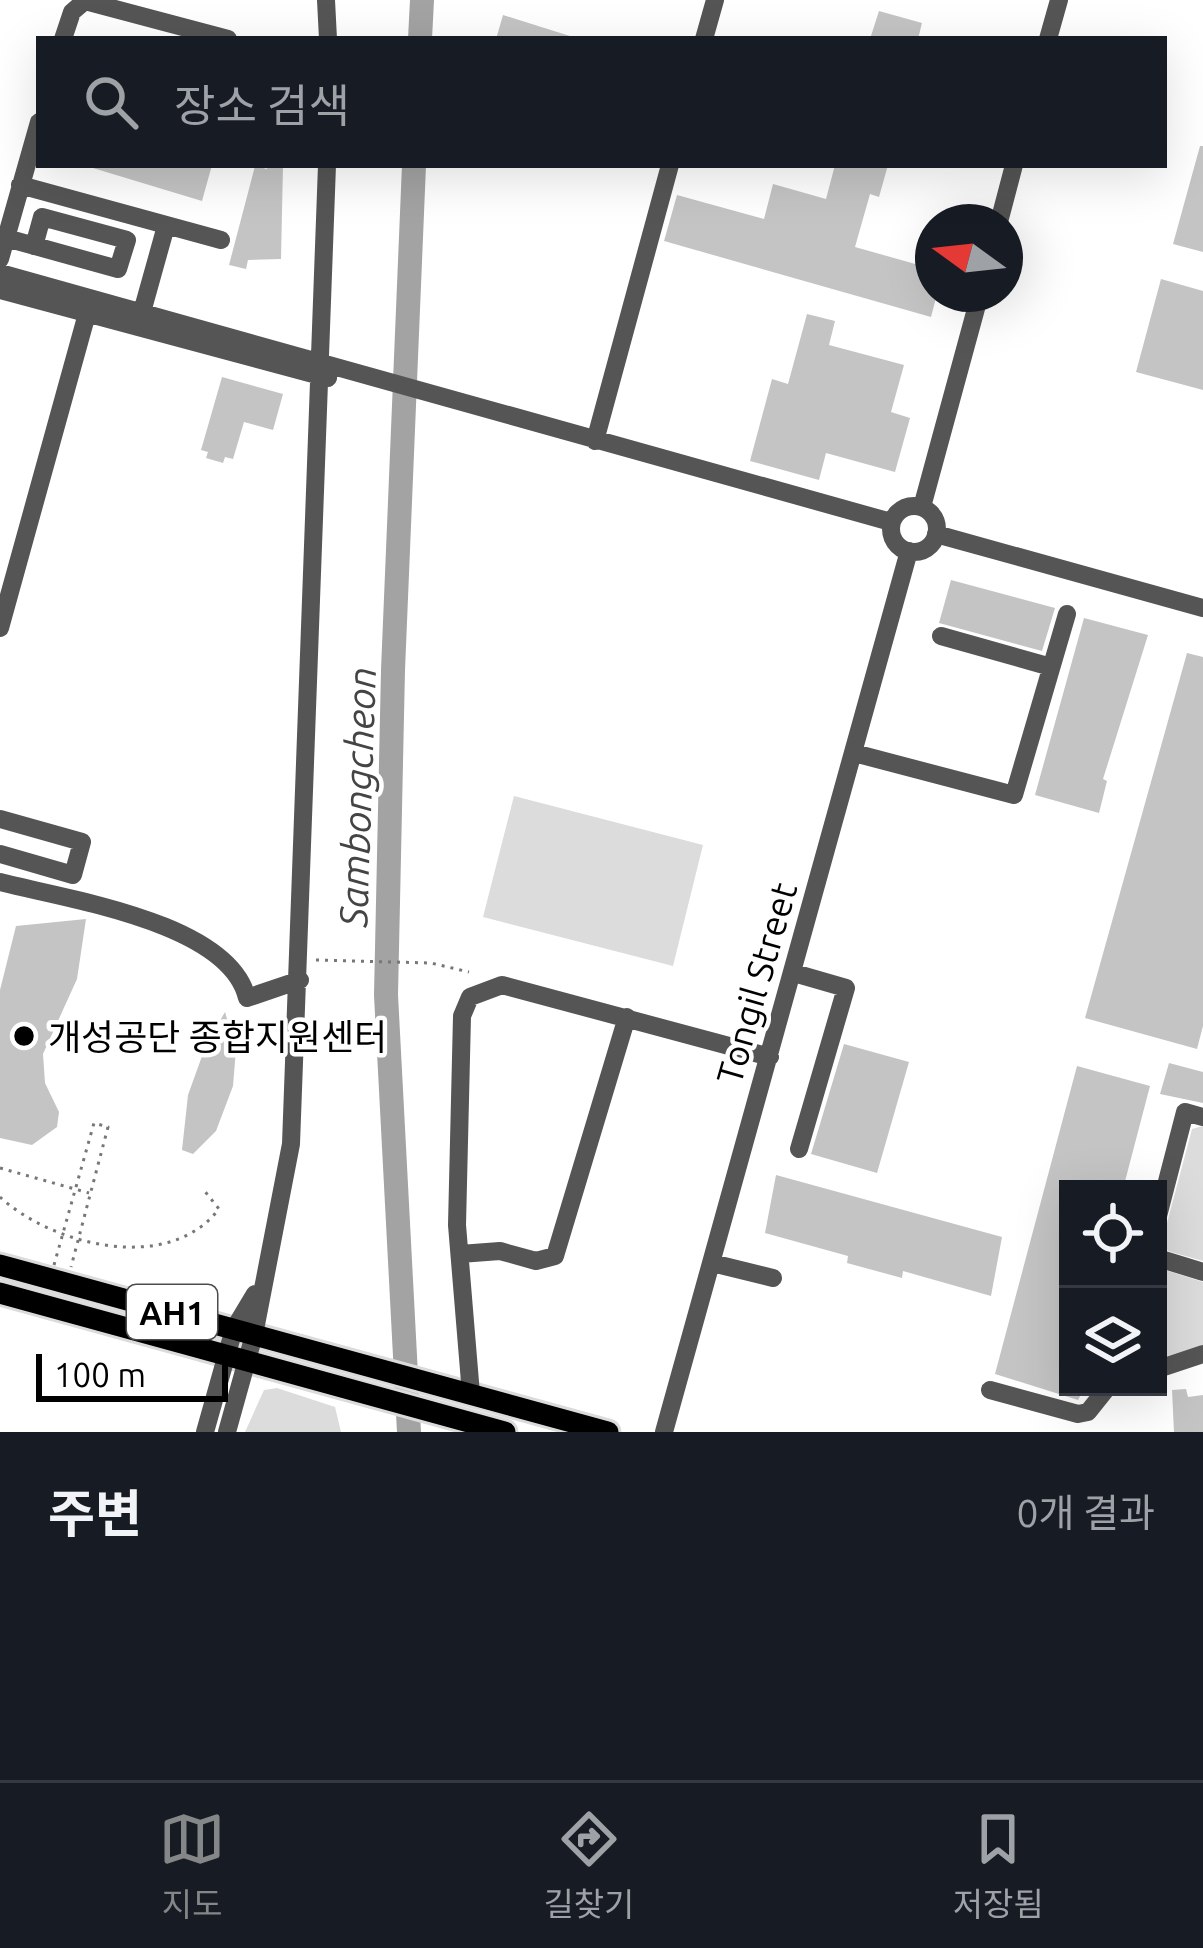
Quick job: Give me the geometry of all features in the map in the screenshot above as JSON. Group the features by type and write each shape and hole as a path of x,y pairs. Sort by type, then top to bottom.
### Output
{"main road":[{"name":"AH1","path":"0,1265 608,1432"},
{"name":"AH1","path":"0,1293 505,1432"}],"street":[{"path":"326,0 328,36"},
{"path":"705,36 715,0"},
{"path":"1049,36 1059,0"},
{"path":"64,36 72,12 85,1 217,36"},
{"path":"0,259 36,132"},
{"path":"227,1432 237,1358 260,1285 291,1144 327,168"},
{"path":"595,441 669,168"},
{"path":"1004,204 1013,168"},
{"path":"20,185 221,241"},
{"path":"6,238 34,246 118,269 127,240 42,217 34,246"},
{"path":"142,312 166,226"},
{"path":"0,273 89,306 891,522"},
{"path":"0,290 142,312 321,370"},
{"path":"0,628 89,306"},
{"path":"922,507 975,312"},
{"path":"922,507 932,515 936,534 926,548 909,551 894,540 891,522 903,508 922,507"},
{"path":"936,534 1203,608"},
{"name":"Tongil Street","path":"664,1432 909,551"},
{"path":"854,753 1014,795 1067,614"},
{"path":"940,636 1051,667"},
{"path":"0,819 82,842 73,875 0,854"},
{"path":"0,882 176,930 221,959 247,998 300,980"},
{"path":"794,973 846,988 799,1149"},
{"path":"471,1394 457,1148 464,1004 480,989 502,985 770,1057"},
{"path":"460,1254 500,1251 536,1261 555,1256 627,1017"},
{"path":"1167,1181 1185,1112 1203,1118"},
{"path":"1167,1261 1203,1272"},
{"path":"712,1263 773,1278"},
{"path":"1167,1366 1203,1354"},
{"path":"205,1432 237,1358"},
{"path":"990,1390 1078,1414 1088,1412 1101,1396"}],"path":[{"path":"308,960 458,965 469,972"},
{"path":"94,1123 108,1127 78,1242 58,1281 62,1238 94,1123"},
{"path":"0,1168 90,1193"},
{"path":"0,1197 28,1222 62,1238 135,1245 201,1228 219,1209 202,1189"}],"shaded area":[{"path":"514,796 703,845 673,966 483,917"},
{"path":"1203,1126 1203,1261 1167,1250 1167,1223 1192,1129"},
{"path":"1167,1271 1203,1282 1203,1345 1167,1356"},
{"path":"277,1388 335,1407 341,1432 245,1432 264,1390"}],"building":[{"path":"879,11 922,23 919,36 871,36"},
{"path":"503,15 570,36 497,36"},
{"path":"1203,146 1203,252 1173,244"},
{"path":"93,168 211,168 202,201"},
{"path":"254,168 283,168 281,259 248,260 246,269 229,265"},
{"path":"834,168 887,168 879,197 870,194 855,247 915,264 915,312 932,312 931,317 664,241 677,195 764,219 773,184 826,199"},
{"path":"1161,279 1203,291 1203,390 1136,372"},
{"path":"807,314 835,321 829,345 904,365 891,412 910,418 895,472 826,453 819,480 750,461 772,379 788,384"},
{"path":"222,377 283,394 273,430 244,422 233,459 225,457 223,463 206,458 208,452 201,450"},
{"path":"951,580 1055,608 1042,651 939,623"},
{"path":"1084,618 1148,635 1103,779 1107,781 1099,813 1035,795"},
{"path":"1187,653 1203,657 1203,1026 1197,1049 1085,1018"},
{"name":"개성공단 종합지원센터","path":"86,919 77,979 43,1054 45,1083 59,1112 57,1127 32,1145 0,1138 0,990 16,926"},
{"path":"225,1012 236,1049 233,1086 216,1131 193,1154 182,1150 188,1095 206,1045"},
{"path":"844,1044 909,1062 877,1173 811,1154"},
{"path":"1169,1063 1203,1072 1203,1103 1160,1094"},
{"path":"1077,1066 1150,1086 1125,1180 1059,1180 1059,1394 995,1374"},
{"path":"776,1175 1002,1237 991,1296 903,1271 902,1278 847,1263 848,1256 765,1233"},
{"path":"1186,1389 1188,1397 1203,1395 1203,1432 1174,1432 1172,1390"}],"waterway":[{"name":"Sambongcheon","path":"420,36 422,0"},
{"name":"Sambongcheon","path":"409,1432 386,995 393,670 414,168"}],"place":[{"name":"개성공단 종합지원센터","path":"24,1036"}]}
